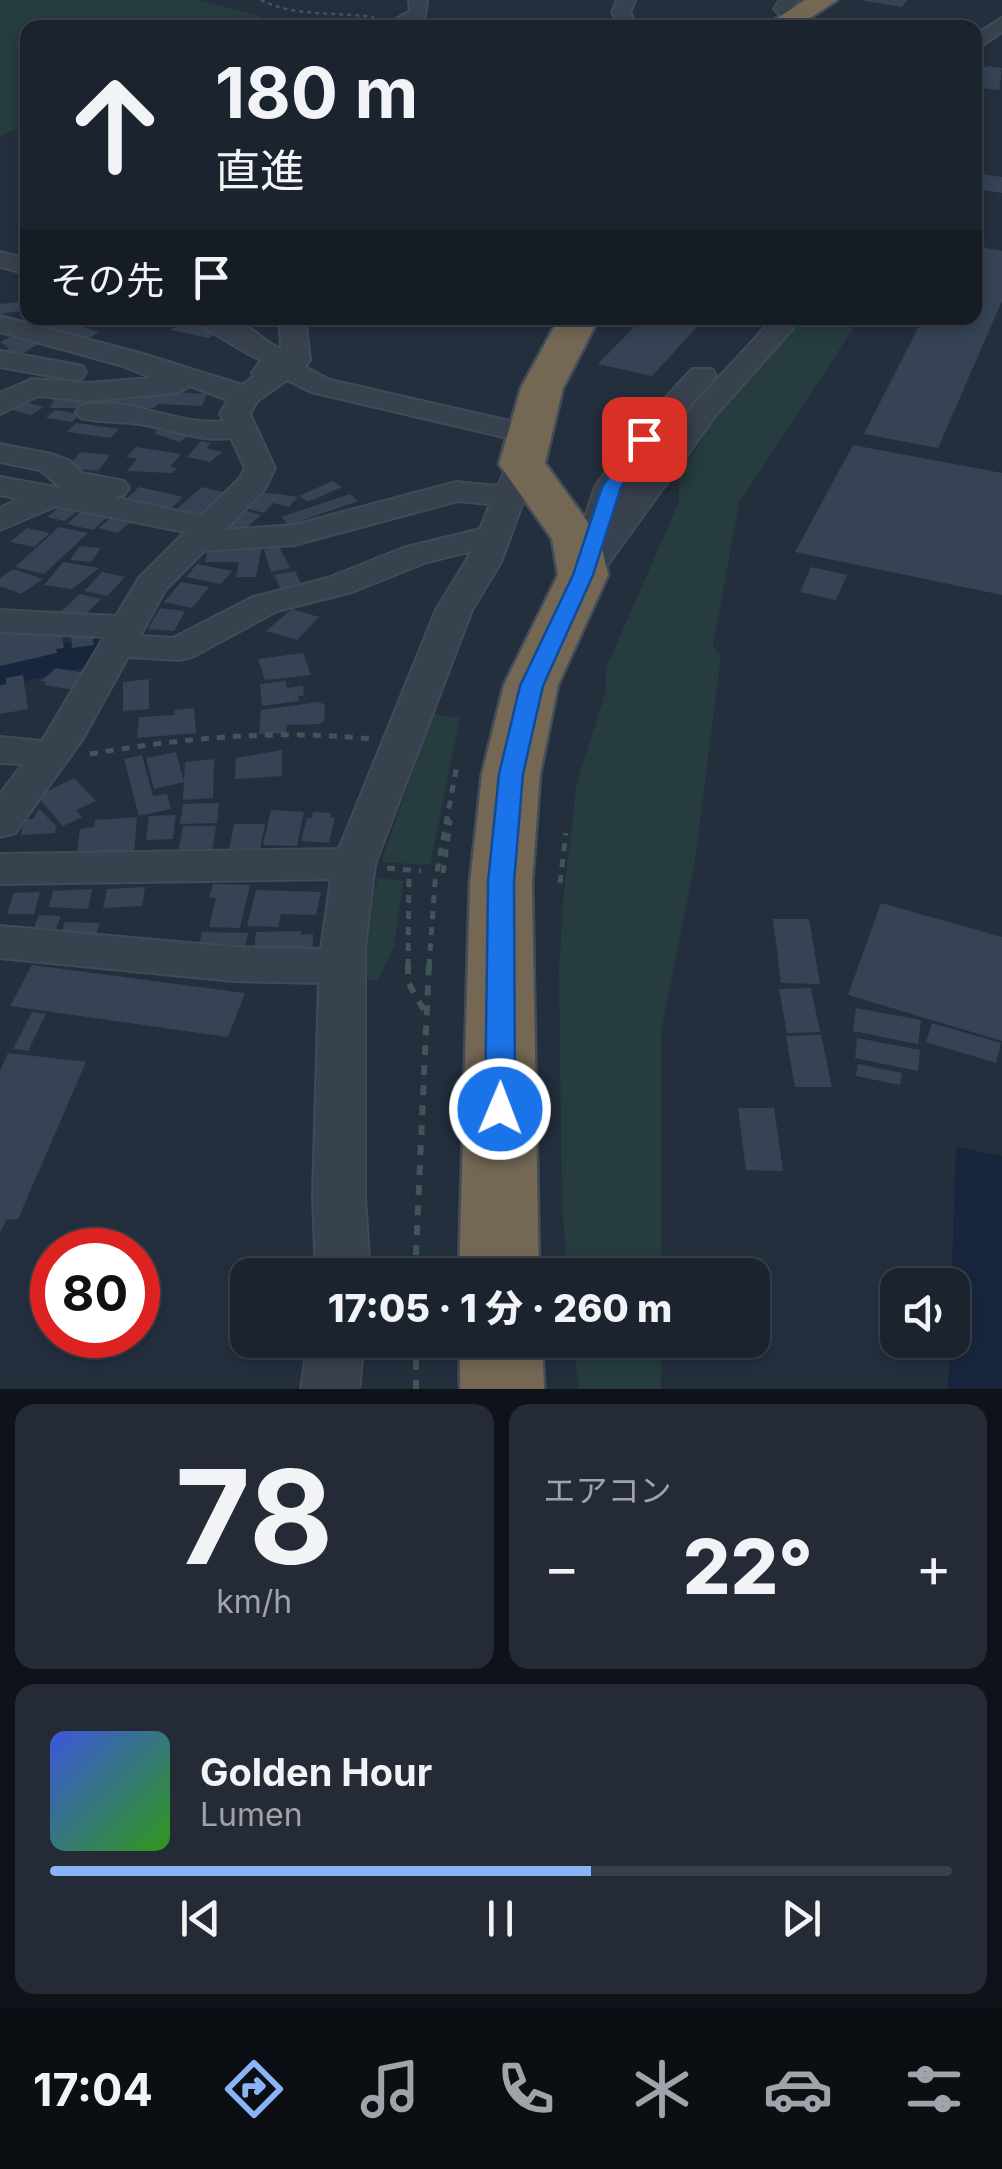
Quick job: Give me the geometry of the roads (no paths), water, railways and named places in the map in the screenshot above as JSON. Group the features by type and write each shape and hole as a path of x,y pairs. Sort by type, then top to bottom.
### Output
{"highway":[{"path":"793,18 824,0"},
{"path":"499,1258 501,882 511,774 531,686 583,575 576,539 519,465 574,325"},
{"path":"501,1358 502,1389"}],"street":[{"path":"400,20 419,14 418,0"},
{"path":"982,39 1002,23"},
{"path":"0,324 132,360 149,369"},
{"path":"0,823 52,754 151,585 235,503 260,468 262,393 266,373 278,357 253,348 243,335 221,325"},
{"path":"75,411 128,413 191,443 262,393 296,360 294,325"},
{"path":"583,575 611,487 644,439 753,325"},
{"path":"583,575 694,420 750,354 781,325"},
{"path":"0,359 77,373 149,369 177,372 200,381 262,393 321,386 519,465"},
{"path":"0,405 32,388 90,392 200,381"},
{"path":"0,453 54,466 68,472 72,481 200,535 294,536 394,511 519,465"},
{"path":"342,1258 339,1197 343,967 354,864 454,610 484,562 519,465"},
{"path":"1,487 49,497 110,495 142,477"},
{"path":"0,520 49,497"},
{"path":"0,621 123,637 179,649 265,604 340,586 415,555 492,536"},
{"path":"0,750 52,754"},
{"path":"0,868 354,864"},
{"path":"0,942 233,964 343,967"},
{"path":"330,1389 334,1358"}],"water":[{"path":"956,1147 1002,1156 1002,1389 948,1389 949,1358 970,1358 970,1268 952,1268"}],"waterway":[{"path":"0,672 98,650"}]}
